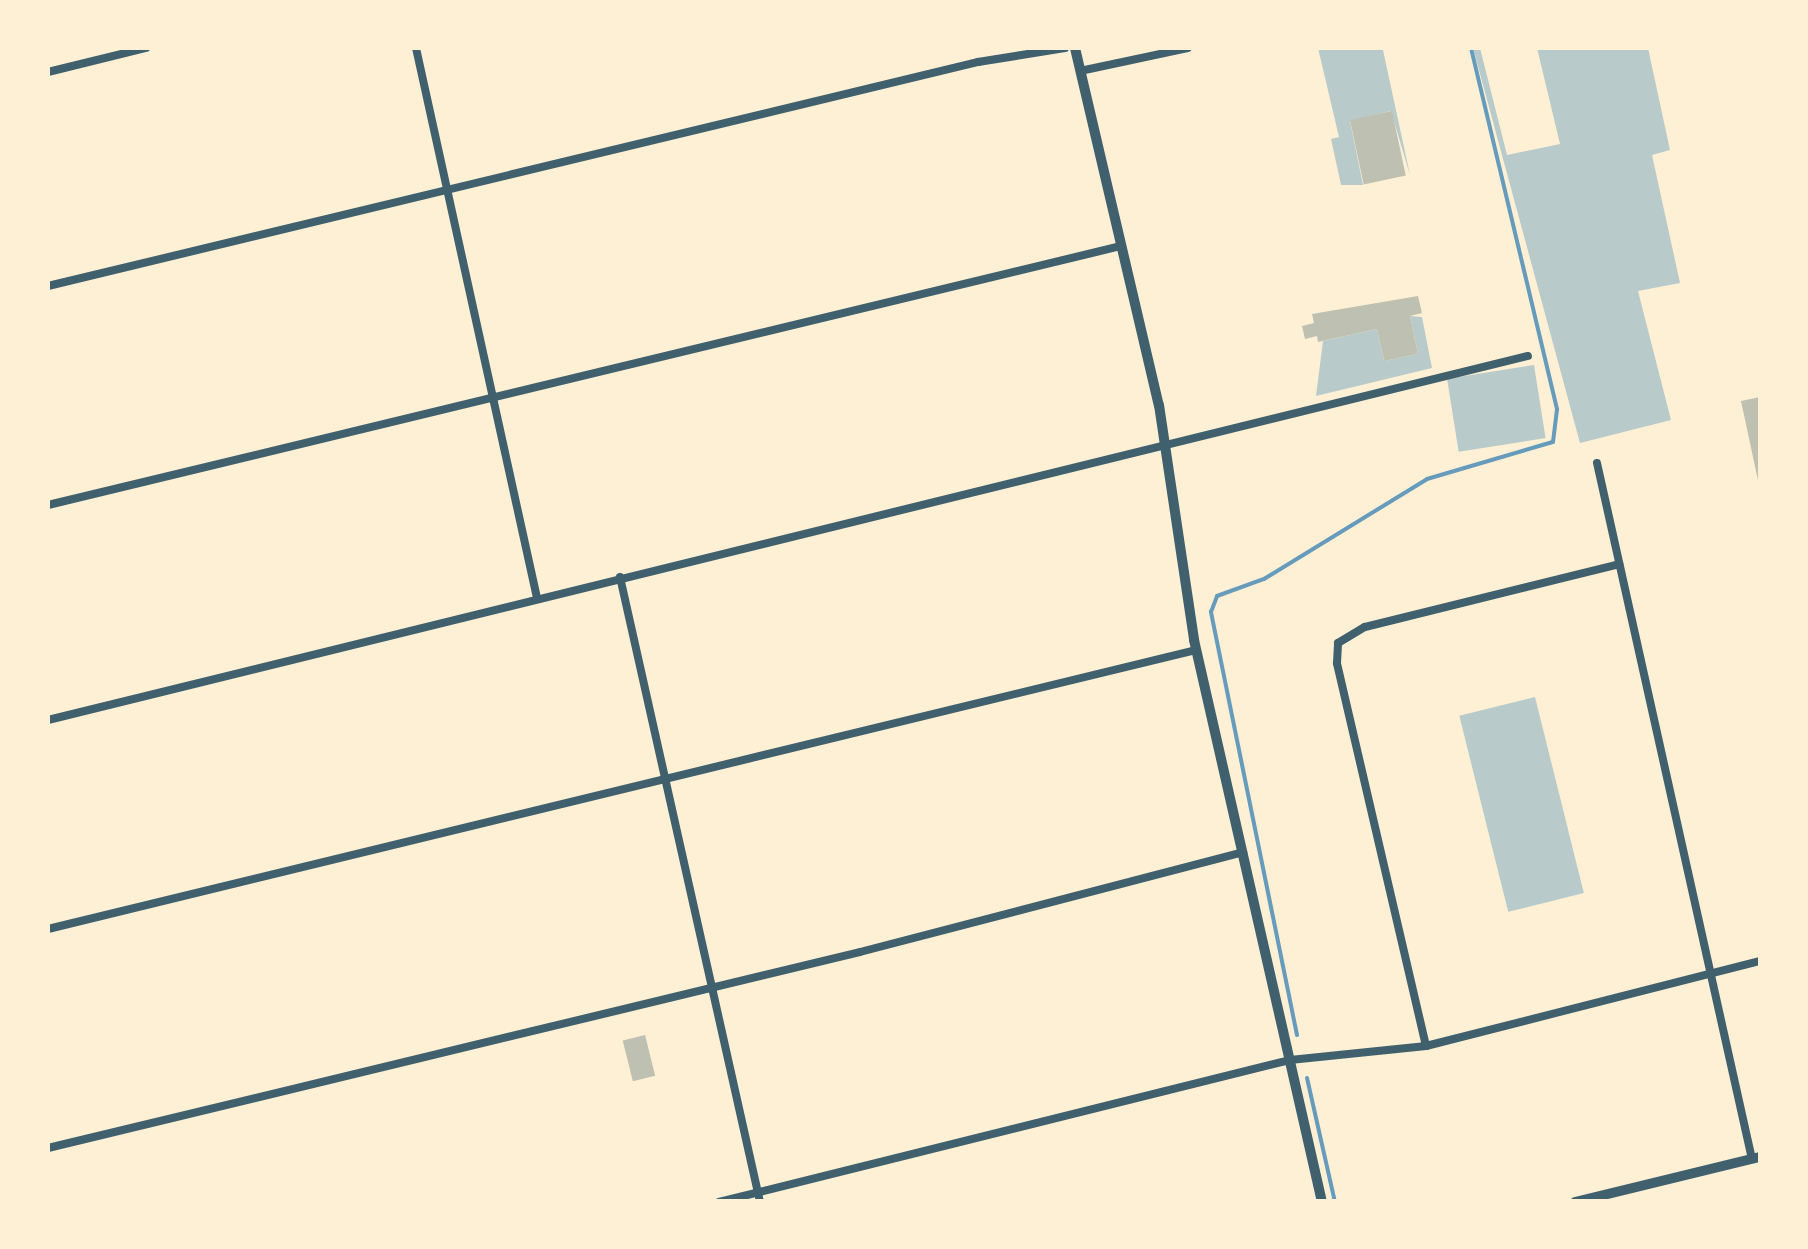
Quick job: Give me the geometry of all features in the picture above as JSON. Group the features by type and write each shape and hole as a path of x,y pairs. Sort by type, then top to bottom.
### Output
{"street":[{"path":"48,72 146,48"},
{"path":"416,48 538,598"},
{"path":"48,286 986,60 1065,48"},
{"path":"1075,48 1167,447 1196,650 1322,1202"},
{"path":"1080,71 1188,48"},
{"path":"48,505 1121,246"},
{"path":"48,720 620,577 1308,412 1330,400 1528,356"},
{"path":"1575,1202 1756,1158 1596,464"},
{"path":"1426,1046 1337,663 1338,643 1365,626 1620,564"},
{"path":"620,577 759,1197"},
{"path":"48,929 1196,650"},
{"path":"48,1148 711,988 1243,852"},
{"path":"719,1202 759,1197 1290,1060 1426,1046 1760,961"}],"shaded area":[{"path":"1318,48 1392,48 1383,50 1410,175 1391,111 1350,121 1363,185 1341,185 1331,139 1339,137"},
{"path":"1473,48 1480,48 1507,155 1560,144 1537,48 1648,48 1670,150 1652,155 1680,283 1638,291 1671,420 1580,443"},
{"path":"1410,316 1422,317 1432,368 1316,396 1323,341 1377,329 1384,361 1418,354"},
{"path":"1534,365 1546,438 1459,452 1447,379"},
{"path":"1535,697 1584,893 1508,912 1459,716"}],"building":[{"path":"1392,111 1406,176 1364,184 1350,120"},
{"path":"1418,296 1422,313 1410,316 1418,354 1384,361 1377,329 1318,342 1317,336 1305,339 1302,326 1314,323 1312,314"},
{"path":"1760,397 1760,485 1759,485 1741,401"},
{"path":"645,1035 655,1076 633,1081 623,1041"}],"waterway":[{"path":"1297,1035 1211,612 1217,596 1264,579 1427,479 1553,442 1557,409 1471,48"},
{"path":"1307,1078 1335,1202"}]}
